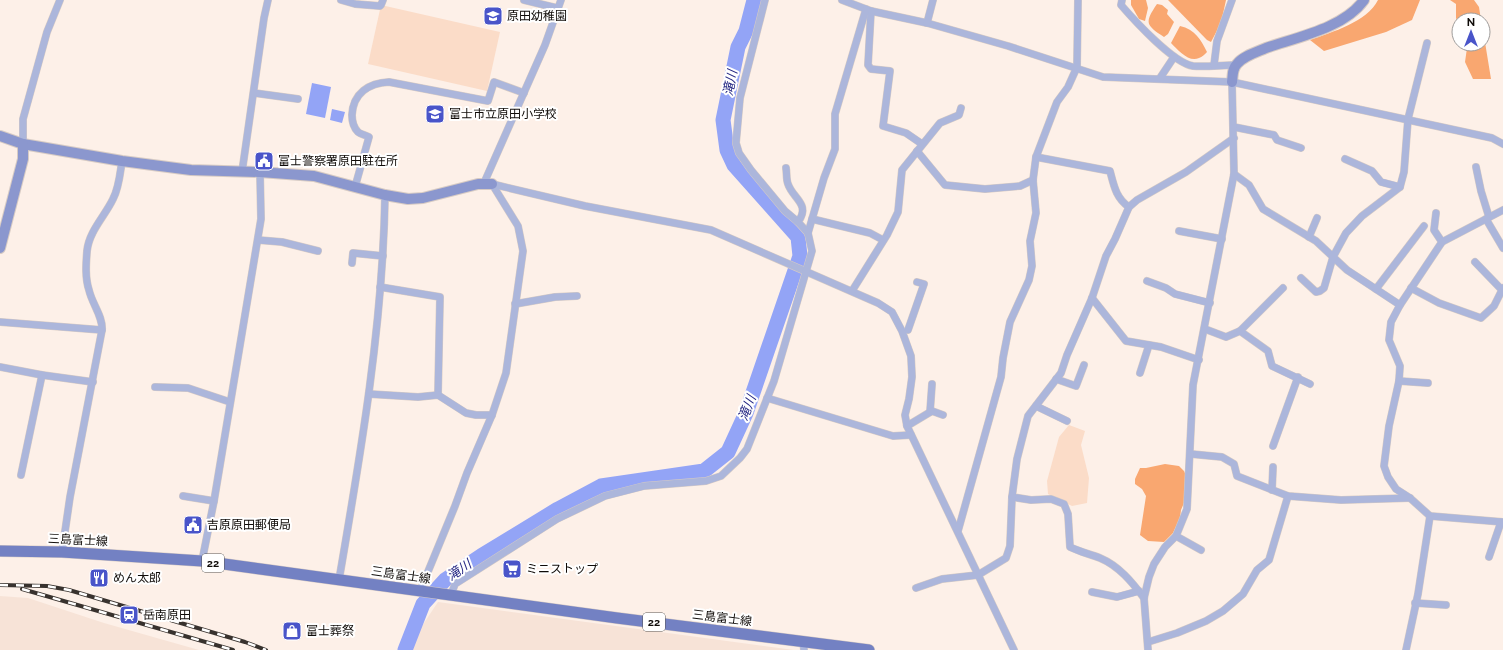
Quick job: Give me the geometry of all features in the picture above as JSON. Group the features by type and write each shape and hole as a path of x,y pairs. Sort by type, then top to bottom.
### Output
{"main road":[{"name":"三島富士線","path":"0,551 62,552 202,561 439,593 804,646 869,650"}],"street":[{"path":"0,248 23,159 22,119 47,32 60,0"},
{"path":"242,172 264,18 268,0"},
{"path":"341,0 355,4 380,6 382,5 383,0"},
{"path":"524,0 557,8"},
{"path":"488,184 524,93 545,45 561,0"},
{"path":"765,0 740,98 736,143 740,153 751,170 785,211 808,233"},
{"path":"842,0 868,10 927,23 1008,46 1103,77 1160,78 1232,82 1492,138 1503,144"},
{"path":"927,23 933,0"},
{"path":"958,531 1002,377 1003,358 1010,322 1029,280 1032,266 1030,242 1036,213 1033,180 1036,157 1057,102 1068,87 1076,67 1078,0"},
{"path":"1122,0 1121,5 1135,21 1174,57 1192,66 1236,65"},
{"path":"1214,65 1217,41 1232,0"},
{"path":"1148,650 1144,598 1148,577 1165,547 1176,536 1187,509 1191,454 1193,384 1210,304 1234,174 1233,70 1241,60 1259,51 1325,28 1346,18 1364,0"},
{"path":"868,10 868,65 871,68 890,72 882,126 906,133 922,144"},
{"path":"451,595 455,584 557,519 604,496 644,486 706,481 721,476 740,458 747,449 774,381 812,251 808,233 824,178 835,149 835,114 868,10"},
{"path":"1301,278 1316,292 1324,288 1333,257 1346,233 1362,216 1400,187 1404,172 1408,119 1427,44"},
{"path":"1160,78 1174,57"},
{"path":"355,187 369,137 358,132 352,122 352,111 357,96 365,89 376,84 389,82 488,101 494,82 524,93"},
{"path":"254,93 298,99"},
{"path":"852,291 898,212 902,170 940,123 959,115 961,108"},
{"path":"1234,127 1274,135 1277,140 1301,148"},
{"path":"0,136 23,144 122,161 191,170 260,172 314,176 385,195 408,199 423,198 488,184 585,206 711,230 733,238 806,272 878,302 892,312 902,331 911,356 912,377 905,415 907,426 1014,650"},
{"path":"916,588 942,579 978,575 1006,558 1010,546 1012,497 1017,459 1028,416 1061,373 1067,355 1092,298 1106,256 1115,240 1128,207 1137,200 1186,172 1234,138"},
{"path":"917,151 945,185 985,189 1020,186 1033,180"},
{"path":"1036,157 1110,171 1116,194 1128,207"},
{"path":"1345,159 1372,171 1382,182 1400,187"},
{"path":"62,552 70,497 103,324 88,290 86,270 87,249 96,227 114,199 118,188 122,161"},
{"path":"1476,166 1488,218 1503,248"},
{"path":"786,168 788,184 802,204 802,217 798,222"},
{"path":"202,561 214,501 258,240 261,219 260,172"},
{"path":"1234,174 1250,185 1263,210 1309,236 1347,270 1400,305"},
{"path":"422,591 467,473 492,415 506,373 523,251 518,226 488,184"},
{"path":"339,580 370,394 383,256 385,195"},
{"path":"1489,557 1502,522 1430,516 1410,498 1396,489 1388,477 1384,466 1389,426 1399,381 1400,366 1390,340 1391,322 1400,305 1442,242 1503,210"},
{"path":"1436,213 1434,230 1442,242"},
{"path":"1309,236 1317,218"},
{"path":"812,219 870,233 883,240"},
{"path":"1376,289 1424,226"},
{"path":"1178,231 1222,239"},
{"path":"258,240 282,242 318,251"},
{"path":"352,263 353,253 383,256"},
{"path":"1411,288 1439,303 1481,318 1494,306 1502,289 1475,262"},
{"path":"1147,281 1166,288 1175,294 1210,304"},
{"path":"908,330 924,284 917,282"},
{"path":"380,287 440,297 438,395"},
{"path":"1205,329 1226,337 1240,331 1283,288"},
{"path":"515,304 555,297 577,296"},
{"path":"1092,298 1126,341 1161,347 1198,360"},
{"path":"0,322 102,330"},
{"path":"1240,331 1268,351 1272,366 1310,384"},
{"path":"1140,373 1149,345"},
{"path":"1056,379 1076,386 1084,365"},
{"path":"0,367 42,375 93,382"},
{"path":"21,475 42,375"},
{"path":"1273,446 1298,377"},
{"path":"1399,381 1428,383"},
{"path":"930,412 932,384"},
{"path":"155,387 188,388 230,402"},
{"path":"370,394 418,397 438,395 466,413 476,415 492,415"},
{"path":"767,398 893,436 911,435"},
{"path":"1036,406 1067,421"},
{"path":"907,426 932,411 942,415"},
{"path":"1191,454 1222,458 1234,464 1237,476 1288,496 1341,500 1410,498"},
{"path":"1272,490 1273,467"},
{"path":"183,496 214,501"},
{"path":"1148,642 1206,622 1223,611 1243,594 1257,570 1268,560 1288,496"},
{"path":"1012,497 1031,500 1051,498 1064,504 1068,514 1070,547 1083,554 1100,558 1114,566 1128,577 1144,598"},
{"path":"1406,650 1418,594 1430,516"},
{"path":"1176,536 1201,550"},
{"path":"1092,592 1117,597 1139,591"},
{"path":"1415,603 1446,605"}],"shaded area":[{"path":"1131,0 1146,0 1148,8 1145,21 1139,19 1131,5"},
{"path":"1168,0 1226,0 1221,23 1211,42 1207,40"},
{"path":"1378,0 1420,0 1412,20 1386,32 1324,51 1310,40 1338,30 1357,20 1373,8"},
{"path":"1450,0 1474,0 1479,7 1480,12 1456,12 1456,4"},
{"path":"1157,4 1162,5 1168,10 1167,14 1174,22 1168,34 1164,37 1153,29 1149,23 1150,15"},
{"path":"381,5 500,32 487,91 368,64"},
{"path":"1180,26 1194,32 1200,39 1207,52 1199,58 1191,59 1180,52 1171,43"},
{"path":"1466,52 1487,52 1491,79 1473,79 1465,62"},
{"path":"1069,425 1085,431 1081,445 1089,478 1087,503 1072,506 1048,494 1047,481 1059,437"},
{"path":"1165,464 1179,466 1184,471 1188,480 1186,498 1181,510 1180,518 1173,533 1164,542 1148,541 1140,535 1146,496 1142,489 1135,484 1135,479 1140,468"},
{"path":"0,596 28,598 104,623 199,650 0,650"},
{"path":"438,602 794,650 411,650 418,632"}],"water":[{"path":"312,83 331,87 325,118 306,114"},
{"path":"332,109 345,112 342,123 330,120"}],"waterway":[{"name":"滝川","path":"405,650 423,604 445,580 481,556 558,509 601,486 704,471 728,452 746,413 800,256 798,237 734,165 727,150 723,120 738,47 746,31 754,0"}],"railway":[{"path":"0,585 47,586 69,590 245,642 266,650"},
{"path":"22,589 233,650"}],"place":[{"name":"原田幼稚園","path":"493,16"},
{"name":"富士市立原田小学校","path":"435,114"},
{"name":"富士警察署原田駐在所","path":"264,161"},
{"name":"吉原原田郵便局","path":"193,525"},
{"name":"ミニストップ","path":"512,569"},
{"name":"めん太郎","path":"99,578"},
{"name":"岳南原田","path":"129,615"},
{"name":"富士葬祭","path":"292,631"}]}
